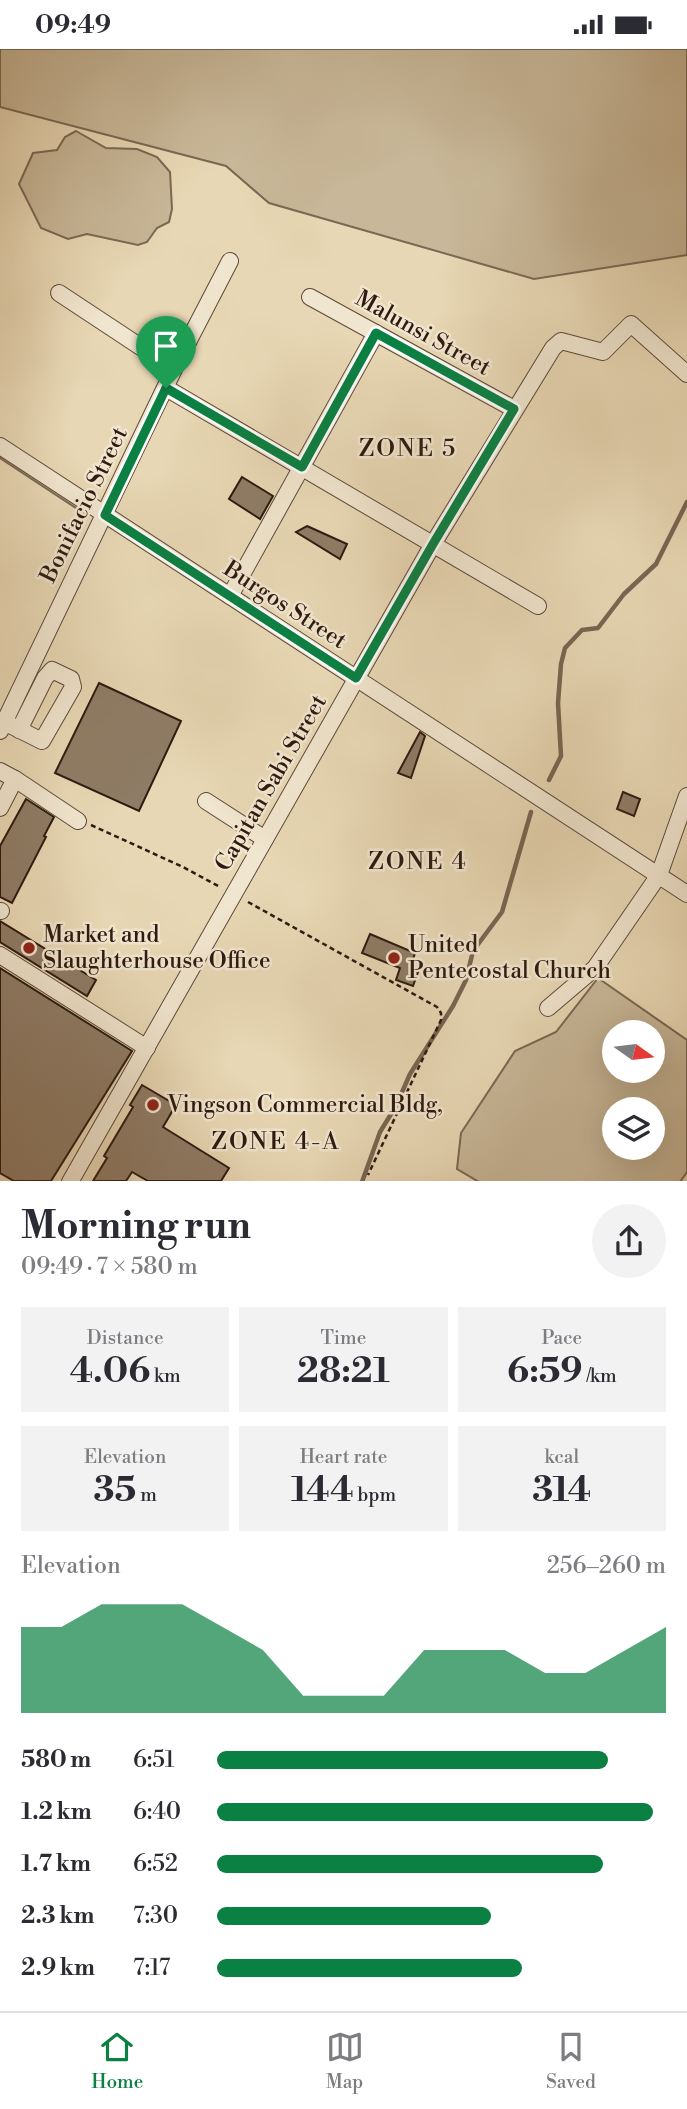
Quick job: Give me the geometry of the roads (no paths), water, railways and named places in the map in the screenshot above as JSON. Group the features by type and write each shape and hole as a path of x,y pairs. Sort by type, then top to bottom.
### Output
{"street":[{"name":"Bonifacio Street","path":"2,727 174,369 230,261"},
{"path":"59,293 174,369"},
{"name":"Malunsi Street","path":"310,297 514,409"},
{"name":"Capitan Sabi Street","path":"70,1181 433,544 553,348 561,341 603,352 631,324 687,374"},
{"path":"230,596 376,333"},
{"path":"166,388 538,606"},
{"name":"Burgos Street","path":"0,446 687,894"},
{"path":"2,727 19,730"},
{"path":"0,771 78,821"},
{"path":"0,808 15,779"},
{"path":"548,1008 595,968 659,875 687,796"},
{"path":"206,801 265,839"},
{"path":"0,955 146,1048"}],"waterway":[{"path":"549,780 561,756 558,703 565,648 582,630 598,628 624,594 656,564 687,502"},
{"path":"362,1181 380,1132 396,1106 410,1074 453,1006 466,980 473,951 502,912 531,812"}],"place":[{"name":"Market and Slaughterhouse Office","path":"29,948"},
{"name":"United Pentecostal Church","path":"394,958"},
{"name":"Vingson Commercial Bldg,","path":"153,1105"}],"district":[{"name":"ZONE 5","path":"408,449"},
{"name":"ZONE 4","path":"418,862"},
{"name":"ZONE 4-A","path":"276,1142"}]}
